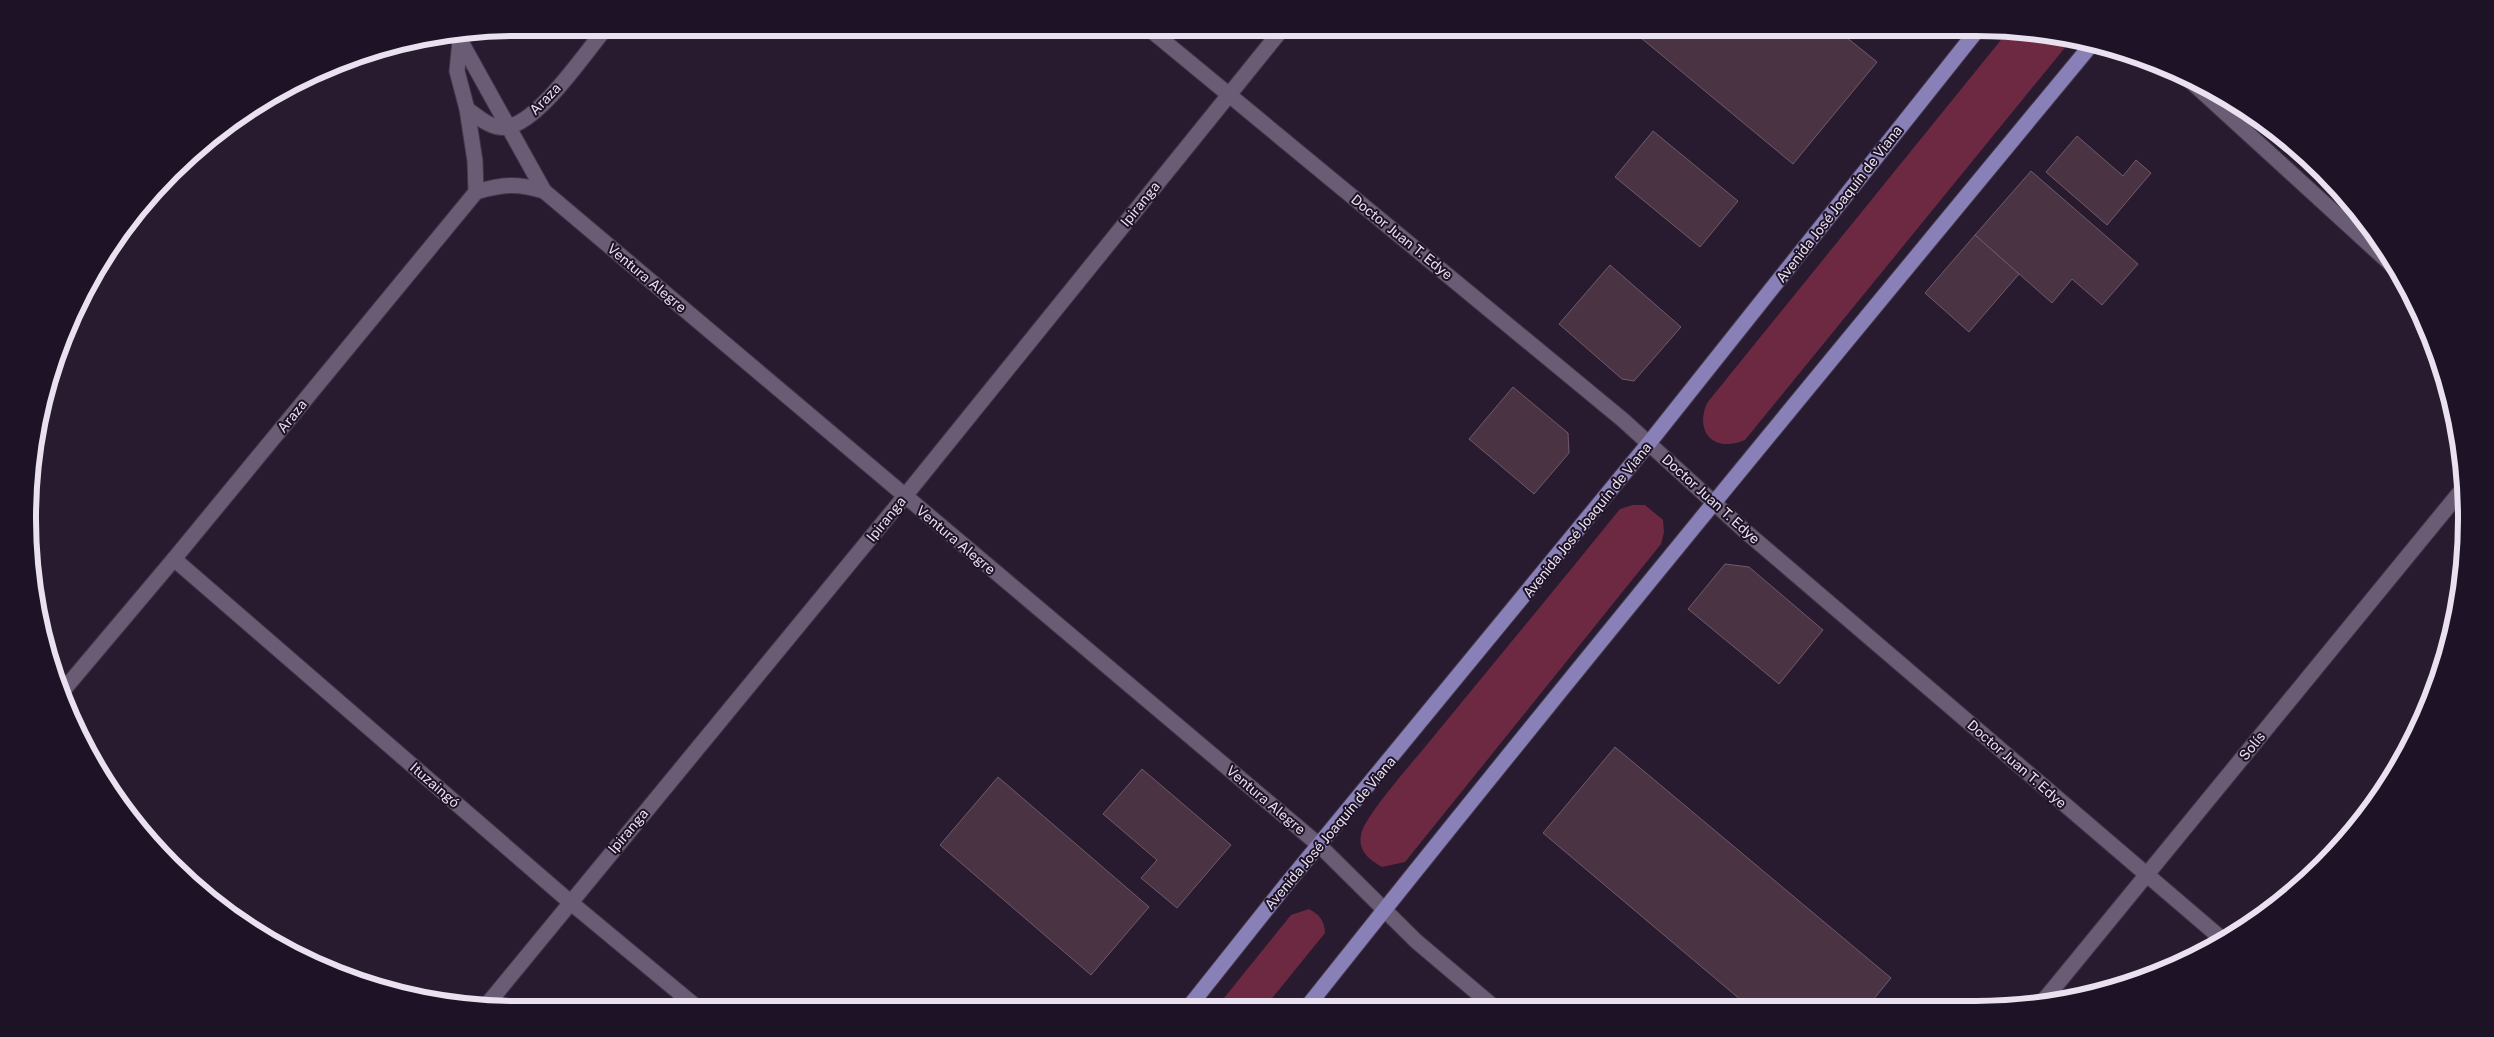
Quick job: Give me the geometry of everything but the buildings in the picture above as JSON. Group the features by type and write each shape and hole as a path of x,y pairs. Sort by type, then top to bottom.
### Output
{"main road":[{"name":"Avenida José Joaquín de Viana","path":"1194,1001 1319,845 1650,443 1973,36"},
{"path":"1312,1001 1714,502 2087,50"}],"street":[{"name":"Araza","path":"508,128 526,118 543,105 599,36"},
{"name":"Doctor Juan T. Edye","path":"1158,36 1650,443 1714,502 2218,935"},
{"name":"Ipiranga","path":"491,1000 905,496 1276,36"},
{"name":"Ventura Alegre","path":"459,40 457,71 467,109 475,161 476,192"},
{"name":"Ventura Alegre","path":"460,40 544,191 1319,845 1416,941 1487,1001"},
{"path":"2203,94 2375,250"},
{"path":"467,109 493,126 508,128"},
{"path":"476,192 499,185 522,184 544,191"},
{"name":"Araza","path":"67,686 476,192"},
{"name":"Solís","path":"2048,995 2457,495"},
{"name":"Ituzaingó","path":"174,559 570,902 689,1001"}],"shaded area":[{"path":"2003,37 2038,40 2067,45 1745,440 1725,444 1710,438 1705,431 1703,423 1707,403"},
{"path":"1633,505 1645,505 1663,520 1664,532 1661,544 1405,862 1382,867 1373,861 1366,855 1361,846 1361,835 1370,816 1620,509"},
{"path":"1309,909 1321,918 1325,933 1270,1001 1222,1001 1291,915"}]}
